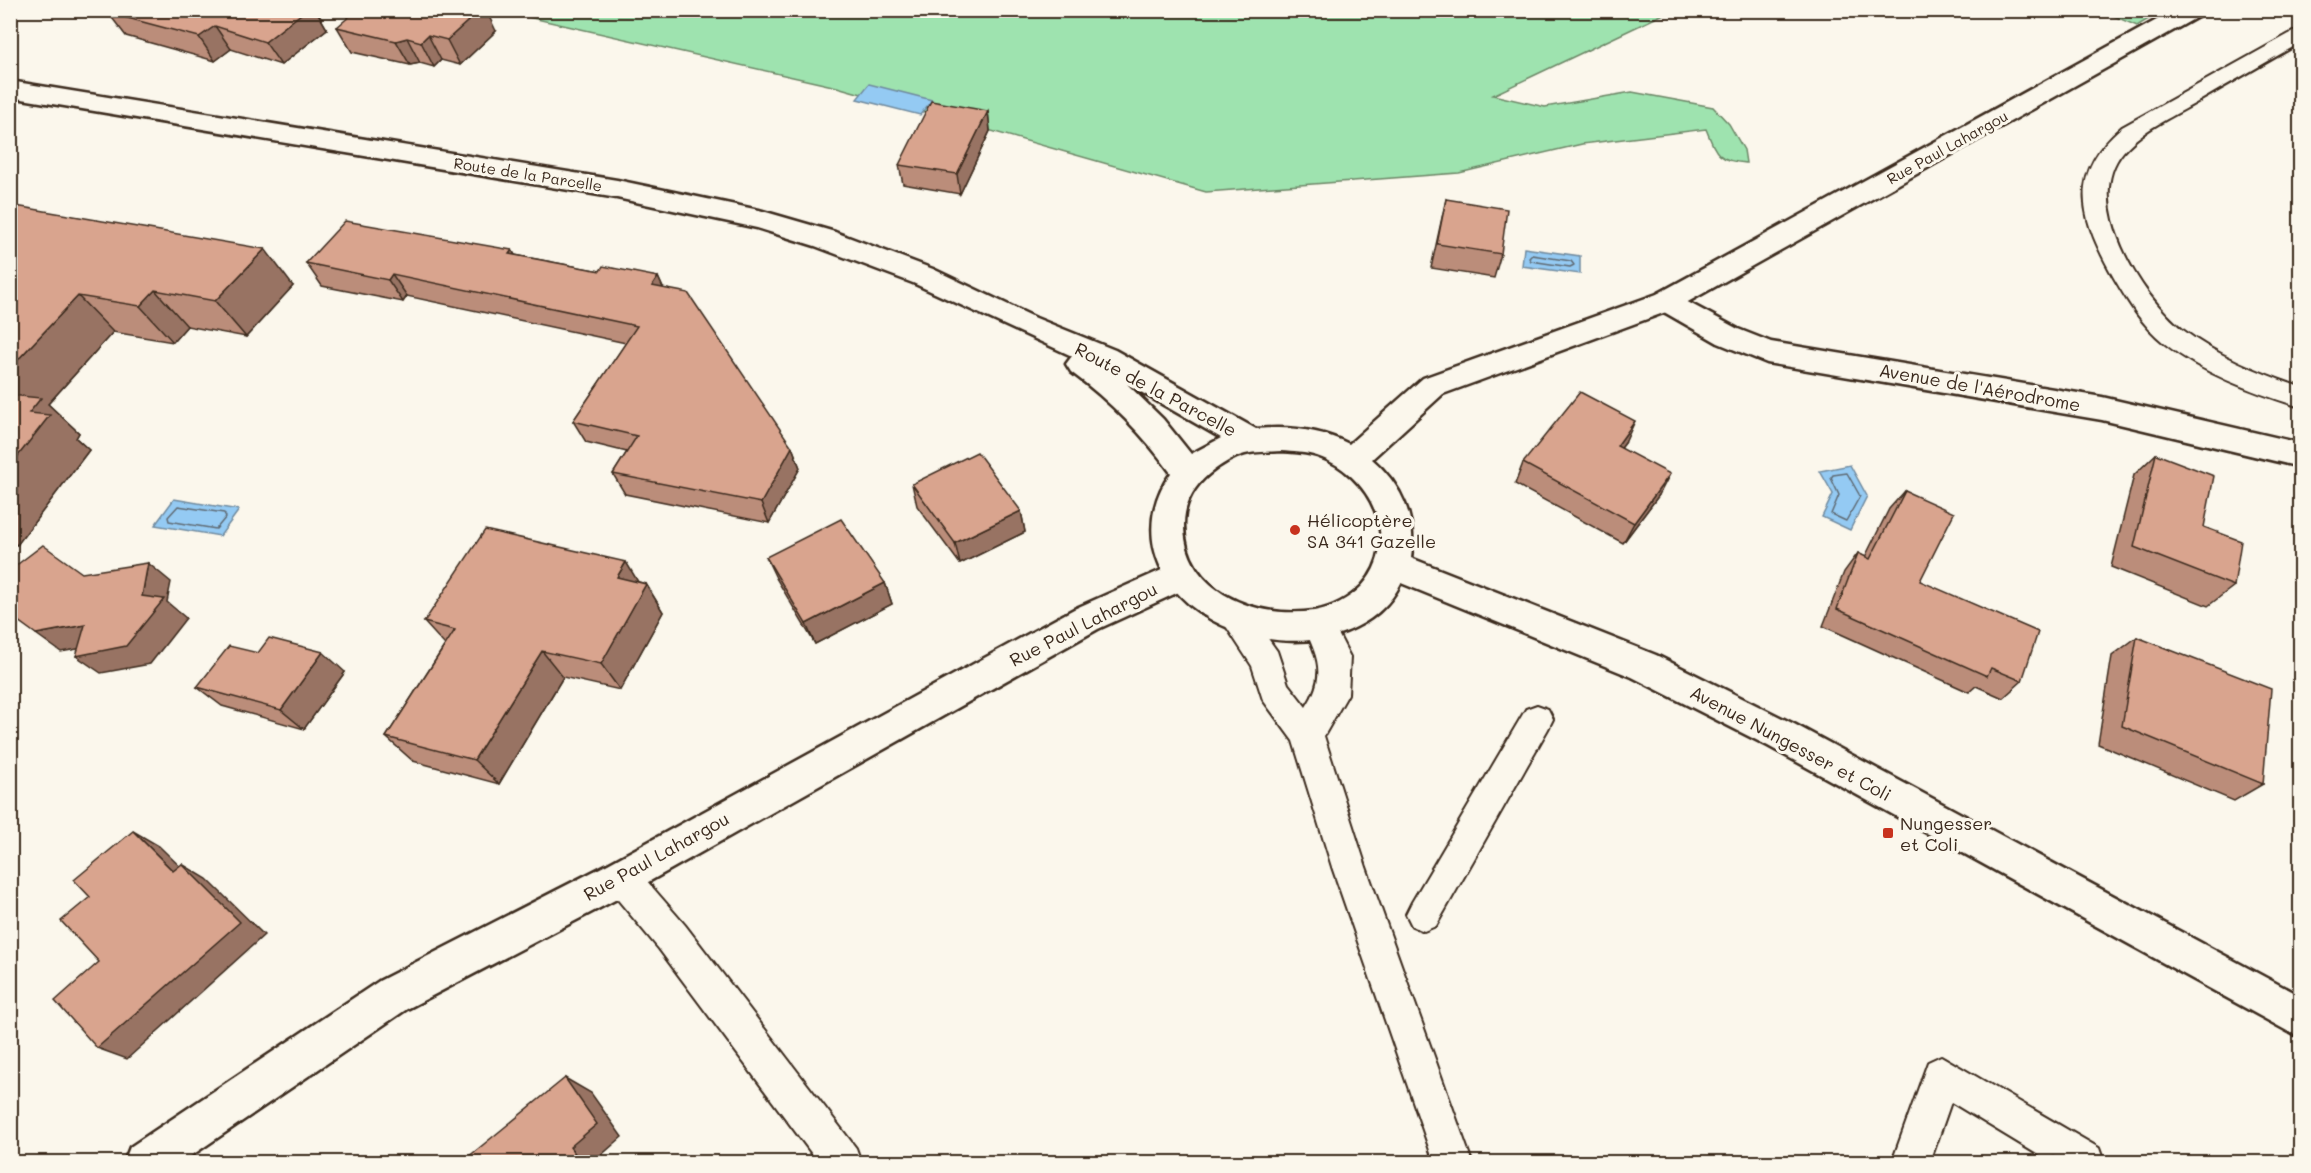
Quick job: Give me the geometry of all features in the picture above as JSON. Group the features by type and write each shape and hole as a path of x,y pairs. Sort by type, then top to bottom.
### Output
{"main road":[{"name":"Rue Paul Lahargou","path":"1352,460 1397,416 1433,386 1667,300 2193,10"},
{"name":"Route de la Parcelle","path":"10,89 698,204 825,239 924,276 1026,325 1105,358 1252,441"},
{"name":"Avenue de l'Aérodrome","path":"1667,300 1728,336 1767,352 2021,392 2216,431 2301,455"},
{"name":"Route de la Parcelle","path":"1026,325 1113,387 1157,429 1188,473"},
{"path":"1281,439 1318,444 1352,460 1376,480 1392,506 1400,534 1395,566 1380,590 1353,611 1318,625 1276,627 1235,617 1195,592 1182,575 1169,549 1166,522 1173,496 1188,473 1211,455 1244,442 1281,439"},
{"name":"Avenue Nungesser et Coli","path":"1395,566 1654,671 1781,735 2301,1018"},
{"name":"Rue Paul Lahargou","path":"145,1162 393,995 621,877 1086,619 1182,575"}],"lane":[{"path":"2301,34 2133,132 2116,146 2100,168 2095,202 2101,225 2123,272 2160,324 2205,357 2251,381 2301,397"},
{"path":"1235,617 1266,661 1275,690 1307,734 1349,867 1453,1162"},
{"path":"1307,734 1332,694 1334,657 1318,625"},
{"path":"1424,914 1537,719"},
{"path":"621,877 672,937 842,1162"},
{"path":"1911,1162 1941,1075 2085,1162"}],"green space":[{"path":"501,11 1670,11 1493,95 1545,107 1632,92 1713,107 1729,124 1744,150 1746,163 1729,160 1719,155 1706,129 1582,144 1459,173 1206,192 837,87"},
{"path":"2102,11 2162,11 2137,26"}],"water":[{"path":"869,84 932,100 920,115 857,99"},
{"path":"1524,248 1580,256 1580,274 1522,266"},
{"path":"1850,465 1867,496 1850,530 1822,517 1833,494 1820,471"},
{"path":"174,499 239,510 220,536 155,525"}],"building":[{"path":"112,10 306,10 265,42 215,26 199,37 109,13"},
{"path":"357,10 480,10 447,40 428,35 421,42 407,38 396,41 337,27"},
{"path":"931,101 988,111 957,174 899,165"},
{"path":"1446,199 1507,209 1501,254 1437,244"},
{"path":"10,205 265,249 215,301 155,290 140,306 78,296 10,368"},
{"path":"345,221 512,250 509,254 600,271 603,266 658,277 652,286 688,293 792,447 761,503 613,474 637,436 573,421 637,326 392,274 388,280 306,263"},
{"path":"1580,392 1635,421 1617,446 1670,474 1634,523 1523,463"},
{"path":"10,395 41,398 29,413 50,415 10,466"},
{"path":"977,452 1021,511 955,543 912,484"},
{"path":"2156,454 2214,476 2204,527 2241,541 2234,586 2134,547"},
{"path":"1905,491 1954,513 1920,581 2038,632 2022,681 1991,668 1987,676 1837,609 1858,553 1870,559"},
{"path":"841,519 885,583 806,624 766,557"},
{"path":"485,530 626,562 617,577 646,584 601,664 542,651 474,760 386,737 455,630 424,622"},
{"path":"43,545 82,573 148,563 142,596 164,599 126,646 76,656 85,625 36,634 10,615 10,570"},
{"path":"2137,637 2271,689 2263,784 2122,726"},
{"path":"269,638 323,652 281,710 197,687 229,646 258,653"},
{"path":"133,831 173,871 182,864 240,922 97,1048 55,1001 99,962 61,921 90,897 74,880"},
{"path":"565,1078 597,1124 570,1147 581,1162 462,1162"},
{"path":"2054,1157 2063,1162 2052,1162"}],"place":[{"name":"Hélicoptère SA 341 Gazelle","path":"1295,530"},
{"name":"Nungesser et Coli","path":"1888,833"}]}
